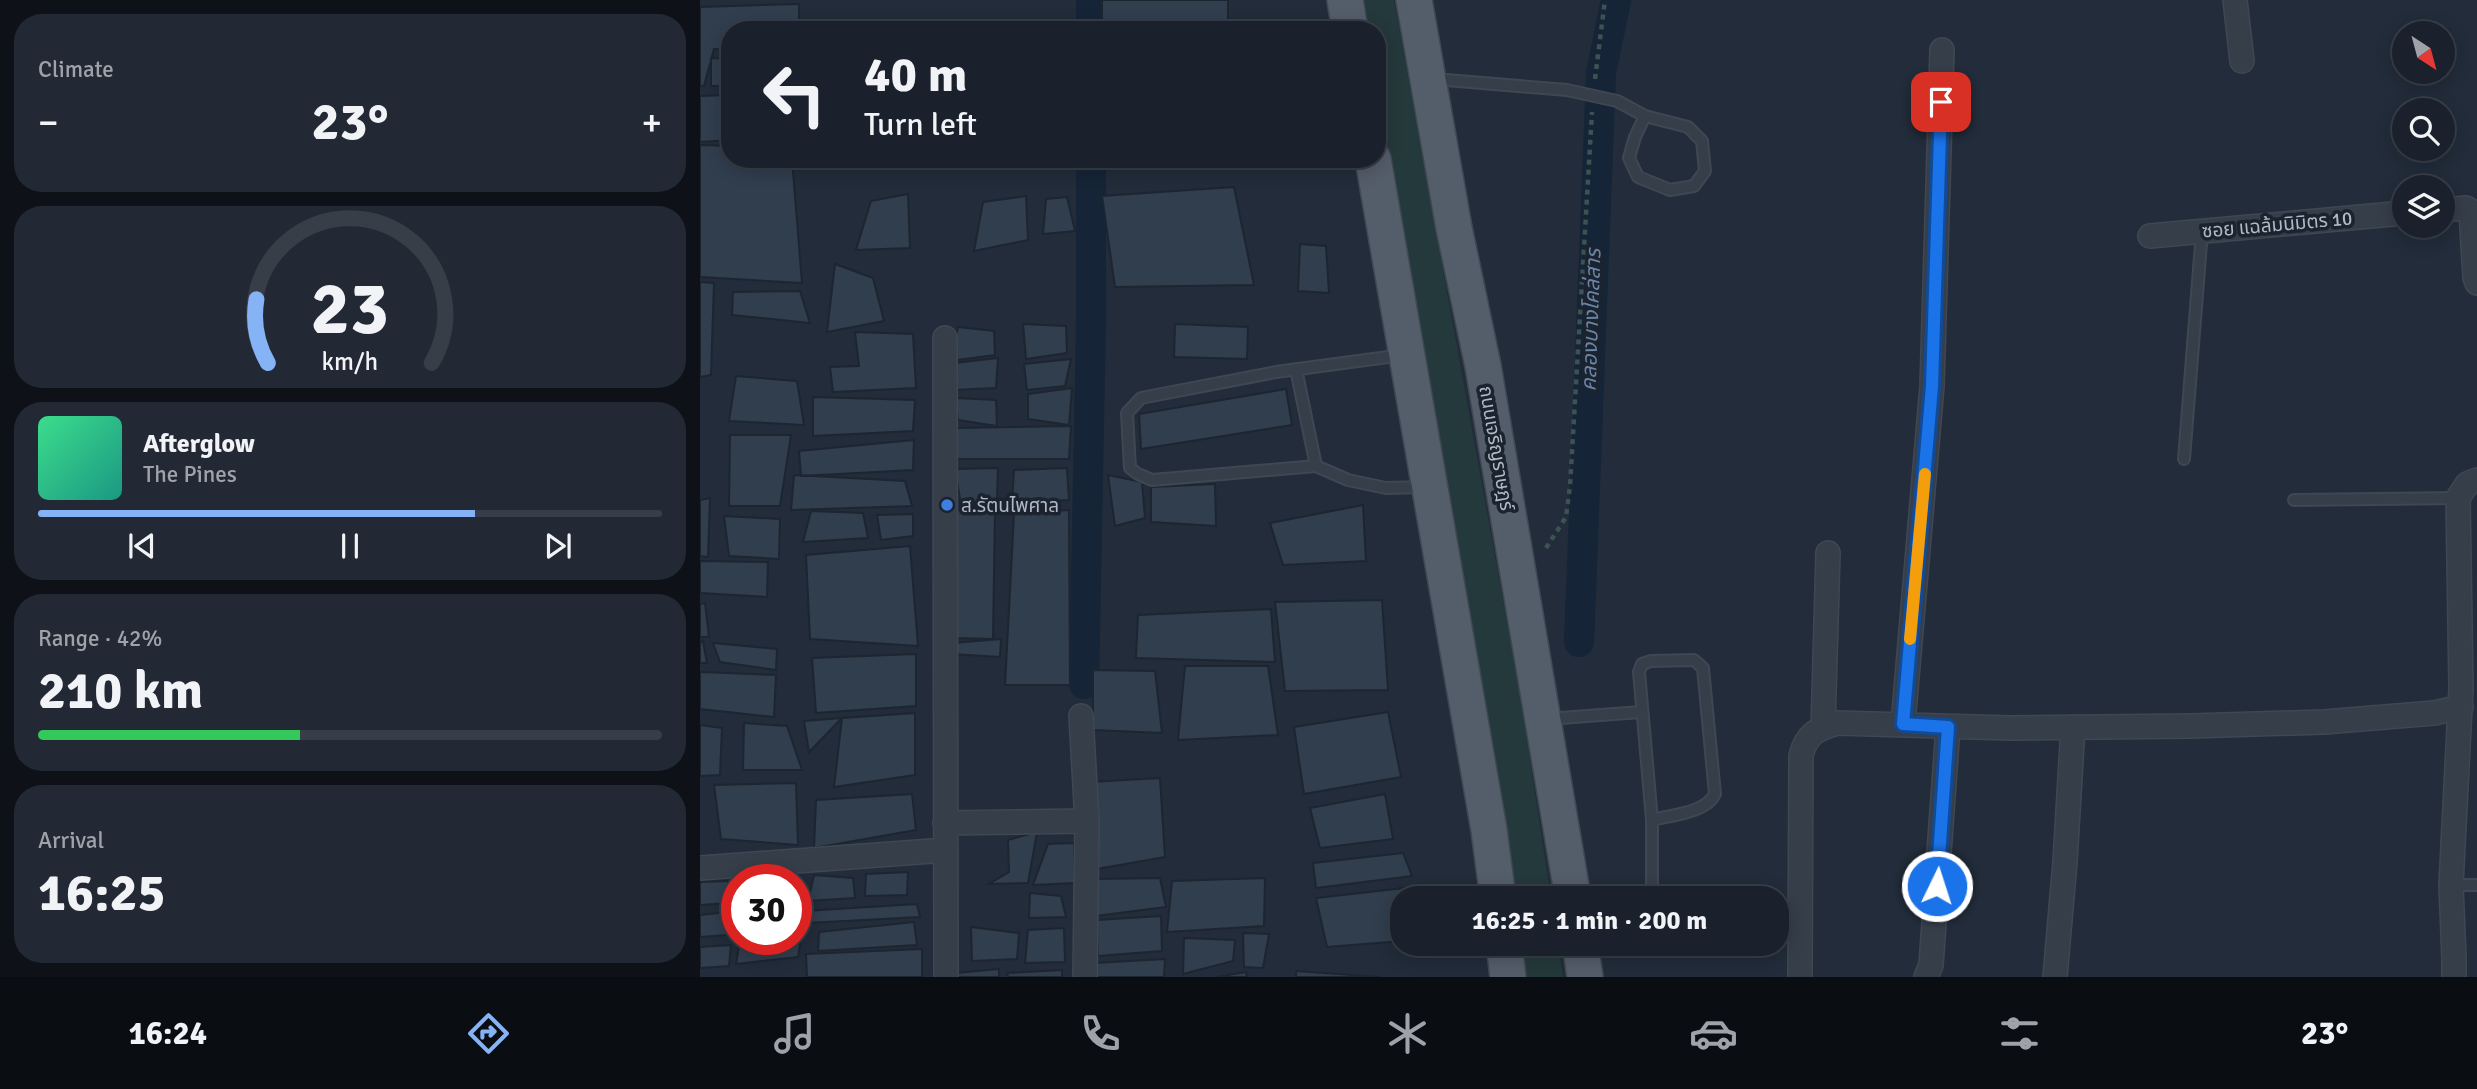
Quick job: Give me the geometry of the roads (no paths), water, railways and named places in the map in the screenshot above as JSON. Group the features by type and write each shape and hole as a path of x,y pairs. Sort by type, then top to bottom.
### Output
{"main road":[{"path":"1345,0 1348,21"},
{"name":"ถนนเจริญราษฎร์","path":"1414,0 1454,228 1486,379 1571,886"},
{"path":"1375,168 1496,886"},
{"path":"1506,956 1508,977"},
{"path":"1582,956 1585,977"}],"street":[{"path":"2235,0 2242,61"},
{"path":"1903,724 1932,386 1942,50"},
{"path":"2455,209 2466,208 2471,211 2477,283"},
{"name":"ซอย แฉล้มนิมิตร 10","path":"2150,236 2392,214"},
{"path":"945,338 946,977"},
{"path":"2454,968 2451,885 2467,757 2460,707 2458,498 2467,484 2477,480"},
{"path":"1823,728 1828,553"},
{"path":"1800,977 1801,755 1811,734 1823,728 1837,723 1948,727 2073,727 2324,722 2434,713 2460,707"},
{"path":"1081,716 1087,821 1086,977"},
{"path":"1926,977 1931,965 1948,727"},
{"path":"2055,977 2073,727"},
{"path":"944,823 1087,821"},
{"path":"700,868 946,850"}],"lane":[{"path":"1428,79 1567,90 1617,101 1645,116 1688,127 1702,141 1705,171 1695,187 1670,190 1638,177 1629,158 1645,116"},
{"path":"2184,459 2202,231"},
{"path":"1406,354 1296,369 1141,398 1127,413 1130,467 1152,480 1316,466 1348,480 1387,488 1429,487"},
{"path":"1296,369 1316,466"},
{"path":"2294,500 2458,498"},
{"path":"1652,820 1704,806 1715,794 1703,668 1693,660 1651,661 1642,664 1639,672 1652,820 1652,886"},
{"path":"1544,719 1641,712"},
{"path":"2451,885 2477,885"}],"waterway":[{"path":"1091,0 1091,21"},
{"name":"คลองบางโคล่สาร","path":"1579,642 1601,73 1616,0"},
{"path":"1084,684 1091,168"}],"place":[{"name":"ส.รัตนไพศาล","path":"947,505"}]}
